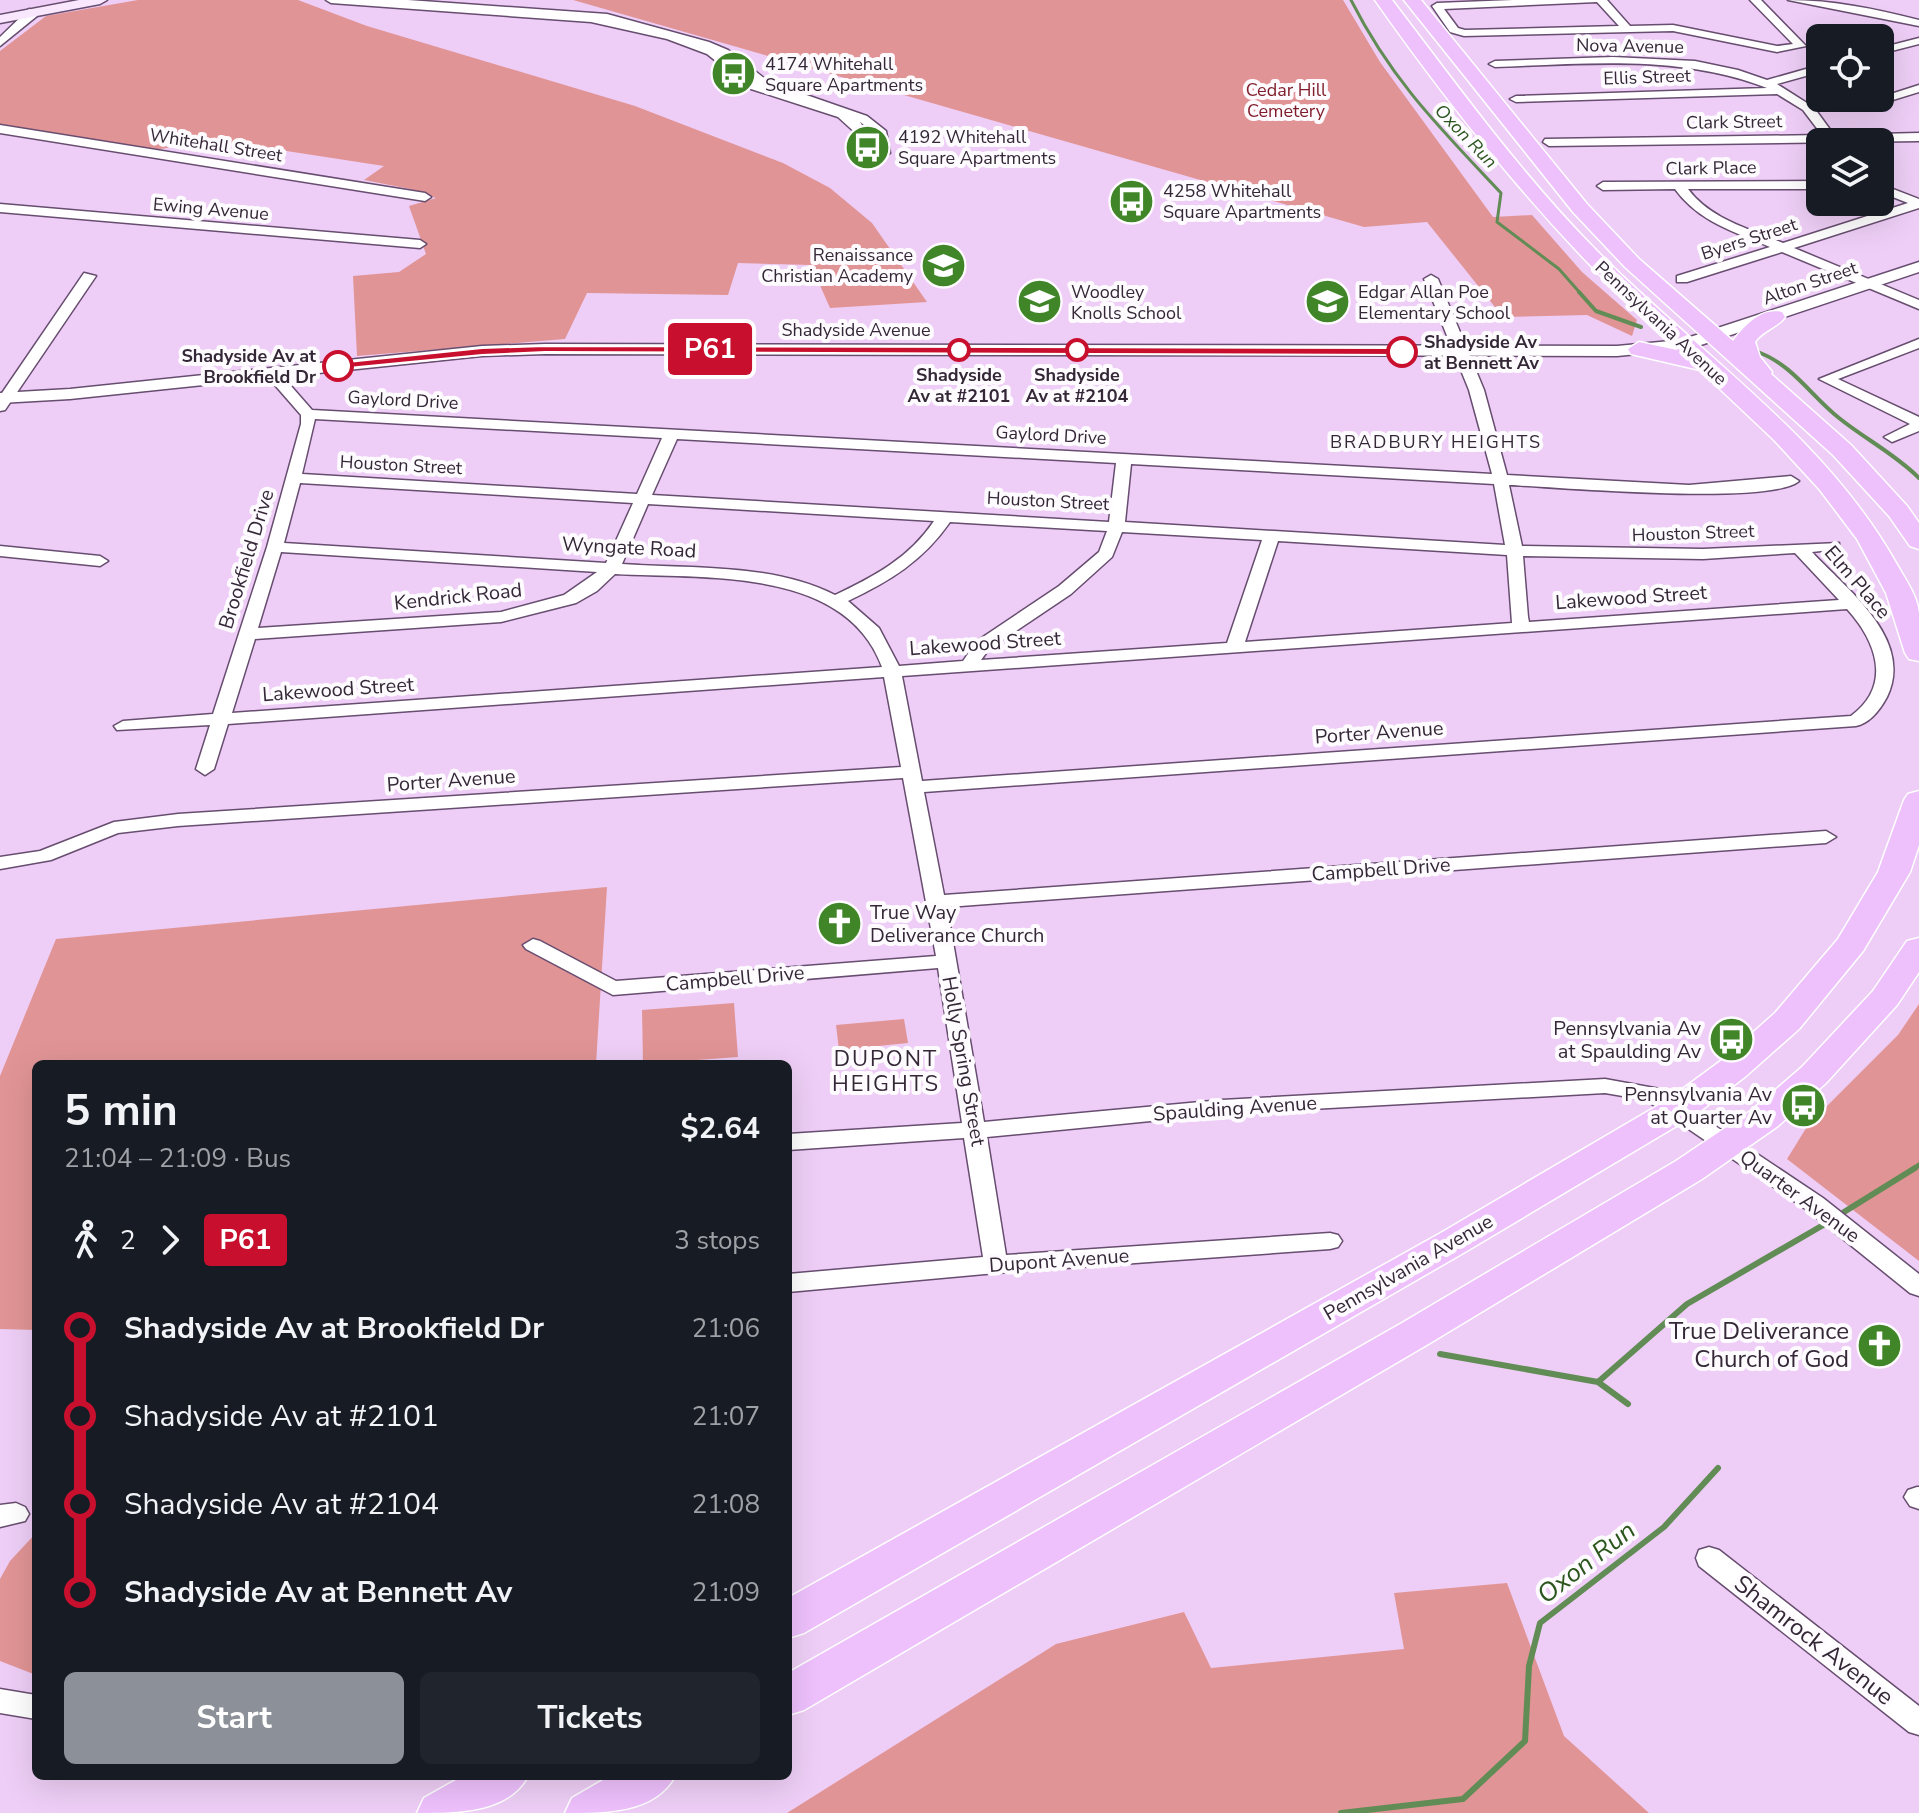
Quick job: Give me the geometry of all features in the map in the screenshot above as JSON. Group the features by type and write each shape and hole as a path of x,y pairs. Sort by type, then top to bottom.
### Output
{"highway":[{"name":"Pennsylvania Avenue","path":"1383,0 1530,189 1589,255 1797,450 1850,511 1882,558 1898,590 1919,653"},
{"name":"Pennsylvania Avenue","path":"1412,0 1580,208 1662,290 1800,411 1871,481 1919,541"},
{"path":"1662,290 1688,307 1712,315 1748,319 1774,317"},
{"path":"1774,317 1749,333 1745,350 1753,364 1800,411"},
{"path":"1639,349 1653,337 1654,319"},
{"path":"1639,349 1671,355 1707,368"},
{"name":"Pennsylvania Avenue","path":"792,1618 1452,1243 1677,1111 1734,1068 1787,1021 1815,991 1851,944 1894,872 1919,800"},
{"path":"792,1694 1596,1227 1728,1143 1765,1118 1814,1075 1885,998 1919,948"},
{"path":"441,1813 498,1780"},
{"path":"589,1813 645,1780"}],"main road":[{"path":"0,19 100,0"}],"street":[{"path":"331,0 591,19 630,27 704,49 757,88 850,119 864,130 878,153 881,133 863,118 765,84 713,46 649,27 594,15 361,0"},
{"path":"1594,0 1443,3 1437,6 1454,30 1464,33 1673,28 1764,47 1792,48 1801,43 1755,0"},
{"path":"1601,0 1627,29"},
{"path":"1793,0 1874,12 1919,23"},
{"path":"0,43 30,19 33,14 29,12"},
{"path":"1894,47 1919,41"},
{"name":"Nova Avenue","path":"1495,64 1655,62 1711,68 1766,84 1806,106"},
{"path":"1766,84 1806,72"},
{"path":"1894,87 1915,92"},
{"name":"Ellis Street","path":"1516,99 1780,91"},
{"path":"1894,98 1915,92"},
{"name":"Nova Avenue","path":"1811,112 1823,128"},
{"name":"Whitehall Street","path":"0,129 425,197"},
{"name":"Clark Street","path":"1894,138 1919,137"},
{"name":"Clark Street","path":"1549,142 1806,141"},
{"name":"Clark Place","path":"1603,186 1806,185"},
{"path":"1679,186 1704,213 1919,305"},
{"path":"1894,193 1919,203"},
{"name":"Byers Street","path":"1682,279 1919,203"},
{"name":"Ewing Avenue","path":"0,208 420,244"},
{"name":"Alton Street","path":"1713,335 1919,267"},
{"path":"1,401 89,276"},
{"path":"1431,279 1482,404 1514,550 1517,603 1522,627"},
{"name":"Shadyside Avenue","path":"1,401 482,351 1592,353 1683,345 1713,335"},
{"path":"1919,343 1827,376 1828,382 1919,425"},
{"path":"272,373 308,414"},
{"name":"Gaylord Drive","path":"308,414 1706,490 1791,481"},
{"name":"Brookfield Drive","path":"205,769 275,547 308,414"},
{"path":"1892,437 1919,425"},
{"name":"Kendrick Road","path":"246,634 519,614 583,593 612,568 634,525 641,498 671,435"},
{"path":"969,665 975,654 992,638 1065,590 1099,562 1110,548 1117,525 1124,459"},
{"name":"Houston Street","path":"294,478 1514,550 1655,556 1833,546"},
{"path":"835,601 911,560 924,549 946,515"},
{"path":"1234,649 1272,535"},
{"name":"Wyngate Road","path":"275,547 761,578 793,584 835,601 858,615 876,632 887,649 899,717"},
{"name":"Elm Place","path":"1800,549 1877,636 1883,656 1881,697 1872,711 1847,724"},
{"path":"0,551 100,561"},
{"name":"Lakewood Street","path":"123,726 1850,604"},
{"name":"Holly Spring Street","path":"899,717 947,961 996,1264"},
{"name":"Porter Avenue","path":"0,863 44,856 114,828 178,820 1847,724"},
{"name":"Campbell Drive","path":"936,902 1826,837"},
{"name":"Campbell Drive","path":"533,945 613,988 947,961"},
{"name":"Spaulding Avenue","path":"792,1142 976,1130 1222,1107 1605,1086 1652,1094 1677,1111"},
{"name":"Quarter Avenue","path":"1677,1111 1815,1204 1919,1287"},
{"name":"Dupont Avenue","path":"792,1283 996,1264 1330,1241"},
{"name":"Shamrock Avenue","path":"1709,1558 1919,1723"},
{"path":"0,1701 32,1706"}],"green space":[{"path":"138,0 298,0 367,26 635,106 783,163 830,188 872,223 927,302 830,308 811,265 738,263 728,295 587,293 565,339 357,356 353,276 399,272 426,254 409,206 436,198 410,189 364,180 384,166 215,140 155,150 0,124 0,51 46,16"},
{"name":"Cedar Hill Cemetery","path":"573,0 1343,0 1380,62 1493,217 1532,215 1582,272 1637,320 1632,336 1587,315 1503,317 1427,222 1364,227"},
{"path":"607,887 596,1060 32,1060 32,1330 0,1329 0,1076 56,939"},
{"path":"734,1003 738,1057 643,1060 642,1010"},
{"path":"1919,1004 1919,1261 1787,1159 1808,1125 1898,1035"},
{"path":"904,1019 908,1043 839,1050 836,1025"},
{"path":"32,1537 32,1673 0,1661 0,1579 10,1561"},
{"path":"1507,1583 1564,1736 1649,1813 787,1813 1056,1644 1184,1612 1211,1668 1404,1649 1394,1593"}],"waterway":[{"name":"Oxon Run","path":"1351,0 1400,80 1501,193 1497,222 1559,269 1581,294"},
{"name":"Oxon Run","path":"1579,292 1596,311 1641,327"},
{"name":"Oxon Run","path":"1758,352 1792,373 1839,418 1919,478"},
{"name":"Oxon Run","path":"1913,1169 1919,1165"},
{"name":"Oxon Run","path":"1844,1212 1913,1169"},
{"name":"Oxon Run","path":"1598,1382 1687,1304 1825,1224"},
{"name":"Oxon Run","path":"1440,1354 1598,1382"},
{"name":"Oxon Run","path":"1598,1382 1628,1404"},
{"name":"Oxon Run","path":"1341,1813 1463,1799 1525,1741 1529,1666 1540,1623 1664,1527 1718,1468"}],"bus line":[{"name":"P61","path":"338,366 482,351 545,349 1402,352"}],"place":[{"name":"4174 Whitehall Square Apartments","path":"734,74"},
{"name":"4192 Whitehall Square Apartments","path":"867,147"},
{"name":"4258 Whitehall Square Apartments","path":"1132,201"},
{"name":"Renaissance Christian Academy","path":"944,265"},
{"name":"Woodley Knolls School","path":"1040,302"},
{"name":"Edgar Allan Poe Elementary School","path":"1327,302"},
{"name":"Shadyside Av at #2101","path":"959,350"},
{"name":"Shadyside Av at #2104","path":"1077,350"},
{"name":"Shadyside Av at Bennett Av","path":"1402,352"},
{"name":"Shadyside Av at Brookfield Dr","path":"338,366"},
{"name":"True Way Deliverance Church","path":"839,923"},
{"name":"Pennsylvania Av at Spaulding Av","path":"1732,1039"},
{"name":"Pennsylvania Av at Quarter Av","path":"1803,1105"},
{"name":"True Deliverance Church of God","path":"1880,1345"}],"district":[{"name":"BRADBURY HEIGHTS","path":"1436,442"},
{"name":"DUPONT HEIGHTS","path":"886,1070"}]}
